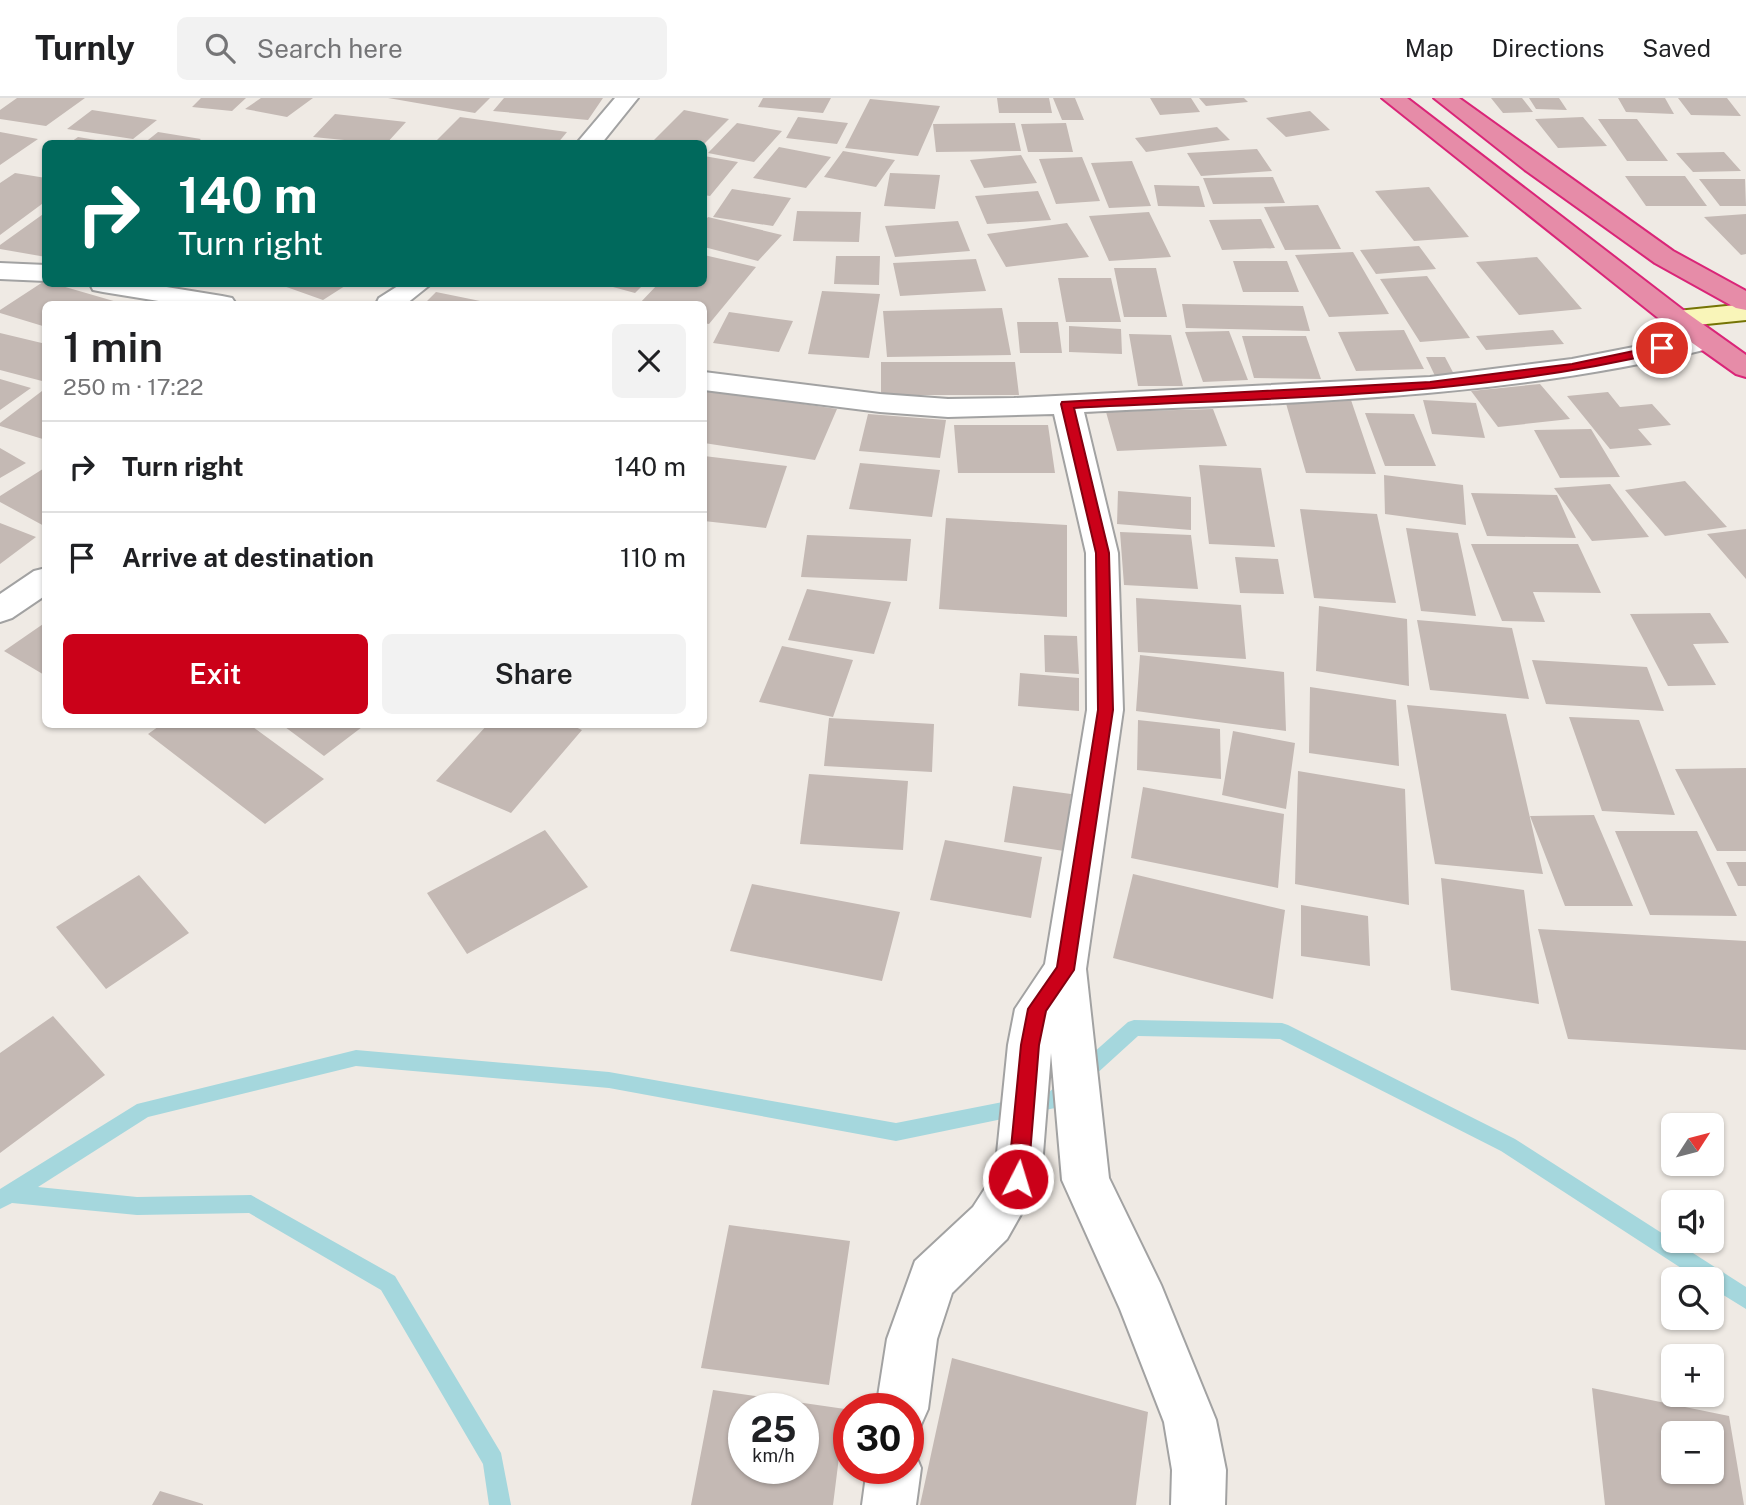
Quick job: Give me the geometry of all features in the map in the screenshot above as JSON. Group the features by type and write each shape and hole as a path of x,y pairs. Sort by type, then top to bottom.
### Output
{"highway":[{"path":"1393,98 1706,341 1743,363"},
{"path":"1445,98 1664,257 1746,302"},
{"path":"1664,257 1746,279"}],"street":[{"path":"590,140 627,98"},
{"path":"0,271 42,273"},
{"path":"121,287 204,301"},
{"path":"393,301 414,287"},
{"path":"1676,318 1746,312"},
{"path":"707,381 880,403 948,408 1067,404 1430,386 1572,368 1706,341"},
{"path":"904,1393 912,1339 932,1279 990,1223 1018,1179 1052,1047 1065,970 1105,710 1102,553 1067,404"},
{"path":"0,610 42,582"},
{"path":"1052,1047 1086,1181 1143,1303 1167,1369 1190,1420 1199,1471 1198,1505"},
{"path":"889,1505 892,1484"}],"building":[{"path":"17,98 85,98 46,126 0,119 0,110"},
{"path":"201,98 246,98 232,111 192,107"},
{"path":"261,98 313,98 287,117 245,109"},
{"path":"388,98 490,98 475,113"},
{"path":"504,98 603,98 588,120 493,111"},
{"path":"763,98 831,98 823,113 758,107"},
{"path":"997,98 1049,98 1052,113 999,113"},
{"path":"1053,98 1075,98 1084,120 1062,120"},
{"path":"1150,98 1191,98 1200,112 1160,115"},
{"path":"1199,98 1244,98 1248,102 1206,106"},
{"path":"1491,98 1522,98 1533,112 1503,113"},
{"path":"1529,98 1559,98 1567,110 1536,109"},
{"path":"1618,98 1665,98 1674,114 1626,112"},
{"path":"1678,98 1727,98 1741,116 1691,115"},
{"path":"870,99 940,106 918,156 845,148"},
{"path":"92,110 157,120 133,139 67,129"},
{"path":"684,110 729,119 707,141 654,140"},
{"path":"1310,111 1330,130 1286,137 1266,118"},
{"path":"335,114 406,122 390,140 313,137"},
{"path":"460,117 567,132 560,140 437,140"},
{"path":"798,117 848,123 837,144 786,138"},
{"path":"1583,117 1607,146 1558,148 1535,119"},
{"path":"1598,119 1637,119 1668,161 1627,161"},
{"path":"737,123 782,131 754,162 708,153"},
{"path":"1015,123 1021,151 936,152 933,124"},
{"path":"1066,123 1073,152 1028,152 1021,124"},
{"path":"1217,127 1230,140 1146,152 1135,138"},
{"path":"0,132 38,139 0,165"},
{"path":"158,132 201,139 200,140 148,140"},
{"path":"78,137 96,140 74,140"},
{"path":"779,147 831,157 806,188 753,178"},
{"path":"1257,149 1272,171 1201,176 1187,153"},
{"path":"843,151 895,160 876,187 824,177"},
{"path":"1724,152 1741,171 1693,172 1676,153"},
{"path":"1021,155 1037,183 984,188 970,160"},
{"path":"707,157 738,162 710,196 707,196"},
{"path":"1082,157 1100,201 1056,204 1039,159"},
{"path":"1132,161 1151,206 1109,208 1091,163"},
{"path":"15,173 42,177 42,204 0,235 0,183"},
{"path":"890,173 940,175 935,209 884,206"},
{"path":"1625,176 1685,176 1707,206 1646,206"},
{"path":"1273,177 1285,203 1213,204 1203,178"},
{"path":"1699,179 1745,179 1746,206 1720,206"},
{"path":"1154,185 1199,186 1205,207 1158,206"},
{"path":"1429,187 1469,237 1414,241 1375,191"},
{"path":"732,189 791,198 773,226 713,217"},
{"path":"1038,191 1051,220 987,224 975,196"},
{"path":"1318,205 1341,249 1285,250 1264,207"},
{"path":"797,211 861,212 859,242 793,241"},
{"path":"1149,212 1171,257 1109,261 1089,216"},
{"path":"1746,214 1746,254 1741,255 1704,217"},
{"path":"42,215 42,256 0,249 0,245"},
{"path":"707,218 782,235 758,261 707,248"},
{"path":"1261,219 1275,248 1222,250 1209,220"},
{"path":"958,221 970,251 895,257 885,226"},
{"path":"1067,223 1089,257 1006,267 987,234"},
{"path":"1419,246 1436,269 1376,274 1360,250"},
{"path":"1353,252 1389,314 1329,317 1295,255"},
{"path":"707,256 756,267 709,324 707,301 642,301 655,287 707,287"},
{"path":"836,256 880,256 879,285 834,284"},
{"path":"1537,257 1582,309 1519,315 1476,262"},
{"path":"976,259 986,291 900,296 893,263"},
{"path":"1233,261 1287,261 1299,292 1243,292"},
{"path":"1114,268 1156,268 1167,317 1124,317"},
{"path":"1427,276 1470,338 1420,342 1380,279"},
{"path":"1058,278 1111,278 1121,322 1066,322"},
{"path":"42,283 42,287 65,287 114,301 42,301 42,326 0,313 0,310"},
{"path":"286,287 343,287 323,300"},
{"path":"613,287 641,287 635,293"},
{"path":"822,291 880,294 869,358 808,354"},
{"path":"436,292 480,301 427,301"},
{"path":"1182,304 1303,306 1310,331 1186,328"},
{"path":"1002,308 1011,355 887,357 883,311"},
{"path":"729,312 793,321 779,352 713,343"},
{"path":"1017,322 1058,322 1062,353 1020,353"},
{"path":"1069,326 1121,329 1122,354 1069,352"},
{"path":"1404,330 1424,369 1356,371 1338,332"},
{"path":"1553,330 1564,344 1486,350 1476,336"},
{"path":"1229,331 1248,380 1203,382 1185,332"},
{"path":"0,333 42,343 42,381 0,370"},
{"path":"1129,334 1171,335 1183,386 1138,386"},
{"path":"1242,336 1306,336 1321,379 1254,378"},
{"path":"1426,357 1445,357 1456,378 1436,378"},
{"path":"881,362 1015,362 1019,395 881,395"},
{"path":"0,379 31,388 0,410"},
{"path":"1540,384 1570,419 1498,427 1471,391"},
{"path":"707,389 837,409 815,460 707,443"},
{"path":"42,391 42,439 0,426 0,423"},
{"path":"1608,392 1620,407 1652,404 1671,425 1638,429 1652,445 1610,449 1567,396"},
{"path":"1285,400 1351,400 1376,474 1306,473"},
{"path":"1423,400 1476,403 1485,438 1432,434"},
{"path":"1213,409 1227,446 1117,451 1106,412"},
{"path":"1365,413 1414,414 1436,466 1385,466"},
{"path":"868,414 946,420 940,458 859,451"},
{"path":"954,425 1048,425 1055,473 958,473"},
{"path":"1591,429 1620,477 1560,478 1534,430"},
{"path":"0,448 26,463 0,478"},
{"path":"707,456 787,466 766,528 707,521"},
{"path":"860,463 940,470 932,517 849,509"},
{"path":"1199,465 1261,468 1275,547 1209,544"},
{"path":"42,470 42,525 0,502 0,496"},
{"path":"1384,475 1463,485 1466,525 1385,514"},
{"path":"1685,481 1727,527 1665,536 1625,490"},
{"path":"1610,484 1649,537 1592,541 1554,488"},
{"path":"1118,491 1191,497 1191,530 1117,524"},
{"path":"1471,493 1557,495 1576,538 1487,536"},
{"path":"1300,509 1377,514 1396,603 1314,598"},
{"path":"946,518 1067,525 1067,617 939,609"},
{"path":"0,523 36,537 0,564"},
{"path":"1406,528 1458,533 1476,616 1421,611"},
{"path":"1746,529 1746,579 1707,534"},
{"path":"1120,532 1191,535 1198,589 1124,585"},
{"path":"807,535 911,539 907,581 801,577"},
{"path":"1471,544 1578,544 1601,593 1533,592 1545,622 1502,621"},
{"path":"1235,557 1278,559 1284,594 1240,593"},
{"path":"807,589 891,602 874,654 788,640"},
{"path":"1136,598 1241,605 1246,659 1138,652"},
{"path":"1319,606 1407,619 1409,686 1316,671"},
{"path":"1710,613 1729,643 1693,644 1716,685 1668,686 1630,614"},
{"path":"1417,620 1512,628 1529,699 1430,690"},
{"path":"42,625 42,674 4,651"},
{"path":"1044,635 1077,636 1079,674 1045,672"},
{"path":"782,646 853,660 833,717 759,702"},
{"path":"1140,655 1284,672 1286,731 1136,711"},
{"path":"1532,660 1647,667 1664,711 1546,704"},
{"path":"1020,673 1079,678 1079,711 1018,706"},
{"path":"1310,687 1396,700 1399,766 1309,753"},
{"path":"1407,705 1506,714 1543,874 1435,864"},
{"path":"1569,717 1639,720 1675,815 1602,811"},
{"path":"829,718 934,724 932,772 824,766"},
{"path":"1138,720 1220,729 1221,779 1137,770"},
{"path":"156,728 254,728 324,779 265,824 148,734"},
{"path":"286,728 361,728 324,756"},
{"path":"484,728 582,730 511,813 436,781"},
{"path":"1233,731 1295,743 1286,809 1222,795"},
{"path":"1746,768 1746,851 1717,851 1675,769"},
{"path":"1298,771 1405,789 1409,905 1295,884"},
{"path":"809,774 908,781 903,850 800,844"},
{"path":"1013,786 1071,794 1064,851 1004,842"},
{"path":"1143,787 1284,814 1278,888 1131,858"},
{"path":"1594,815 1633,906 1565,906 1530,816"},
{"path":"545,830 588,887 467,954 427,893"},
{"path":"1615,831 1697,831 1737,916 1650,915"},
{"path":"945,840 1042,857 1031,918 930,900"},
{"path":"1726,862 1746,862 1746,886 1738,886"},
{"path":"1133,874 1285,910 1273,999 1113,958"},
{"path":"139,875 189,933 106,989 56,927"},
{"path":"1441,878 1524,890 1539,1004 1451,990"},
{"path":"752,884 900,912 882,981 730,951"},
{"path":"1301,905 1368,916 1370,966 1301,956"},
{"path":"1538,929 1746,941 1746,1050 1568,1039"},
{"path":"53,1016 105,1075 0,1153 0,1053"},
{"path":"729,1225 850,1241 829,1385 701,1368"},
{"path":"952,1358 1148,1412 1136,1505 920,1505"},
{"path":"1592,1388 1661,1402 1661,1407 1685,1407 1729,1416 1744,1505 1605,1505"},
{"path":"713,1390 734,1393 728,1393 728,1484 819,1484 819,1405 833,1407 833,1484 836,1484 833,1505 691,1505"},
{"path":"160,1491 203,1504 203,1505 152,1505"}],"waterway":[{"path":"0,1200 144,1110 356,1058 609,1080 896,1132 1053,1101 1134,1028 1282,1031 1508,1145 1746,1299"},
{"path":"13,1194 137,1206 251,1204 388,1283 493,1461 500,1505"}],"route":[{"path":"1018,1179 1030,1045 1037,1009 1065,970 1105,710 1102,553 1067,404 1430,386 1572,368 1662,348"}]}
